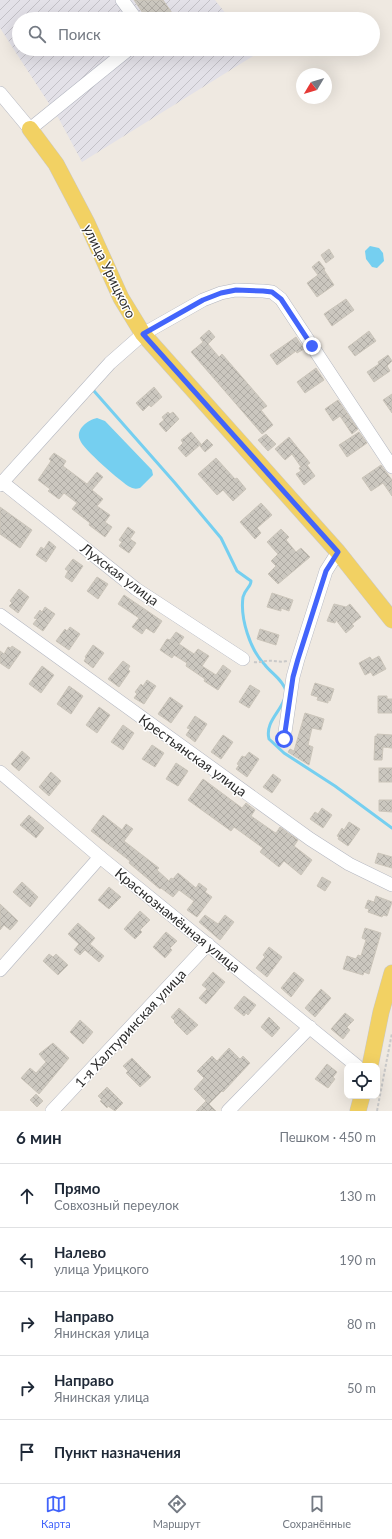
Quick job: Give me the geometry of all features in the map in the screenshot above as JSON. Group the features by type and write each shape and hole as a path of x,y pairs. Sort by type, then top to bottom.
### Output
{"main road":[{"name":"улица Урицкого","path":"30,129 56,164 87,223 120,298 143,334 338,552 392,620"},
{"path":"371,1063 387,1014 392,973"},
{"path":"358,1111 361,1099"}],"street":[{"path":"122,0 131,12"},
{"path":"0,93 30,129 120,56"},
{"path":"1,483 110,363 143,334 203,300 221,293 236,290 272,292 281,299 392,467"},
{"name":"Лухская улица","path":"1,483 136,589 243,659"},
{"path":"284,739 293,677 298,659 326,571 338,552"},
{"name":"Крестьянская улица","path":"0,615 310,839 349,864 392,885"},
{"name":"Краснознамённая улица","path":"0,772 100,857 353,1063"},
{"path":"0,970 100,857"},
{"name":"1-я Халтуринская улица","path":"52,1111 208,944"},
{"path":"228,1111 310,1027"}],"path":[{"path":"259,663 266,661 282,662 298,659"},
{"path":"377,1111 392,1032"}],"shaded area":[{"path":"0,0 215,0 224,12 12,12 12,47 0,28"},
{"path":"18,56 253,56 82,162 59,119"}],"water":[{"path":"370,246 379,248 383,253 384,261 377,268 372,267 366,259 365,251"},
{"path":"97,418 105,421 152,470 153,475 140,488 136,489 126,484 103,465 82,444 79,432 86,423"}],"building":[{"path":"134,0 163,0 171,12 142,12"},
{"path":"329,249 334,257 326,263 321,255"},
{"path":"319,261 334,285 317,297 307,283 318,275 312,267"},
{"path":"346,299 354,310 332,326 324,314"},
{"path":"209,330 215,337 208,344 219,357 222,354 267,406 261,410 273,425 262,434 191,352 203,342 200,338"},
{"path":"369,331 376,341 355,356 348,347"},
{"path":"296,337 304,349 297,353 296,351 277,365 270,355"},
{"path":"388,355 392,361 387,366 390,371 374,382 367,372 379,364 378,362"},
{"path":"316,368 324,380 305,393 297,382"},
{"path":"154,387 162,397 151,407 149,405 143,411 136,403"},
{"path":"392,394 392,413 383,400"},
{"path":"338,400 358,429 352,434 340,416 333,421 325,409"},
{"path":"168,412 170,414 173,412 179,419 166,432 159,424 164,420 162,417"},
{"path":"191,432 201,444 186,457 178,448 183,443 181,440"},
{"path":"359,432 367,443 347,457 339,445"},
{"path":"266,434 276,444 268,451 258,440"},
{"path":"289,437 310,463 307,465 315,476 304,485 296,474 301,471 299,468 301,467 292,454 285,460 275,449"},
{"path":"207,439 213,445 205,452 200,446"},
{"path":"54,453 66,461 63,466 87,484 97,472 103,477 92,490 103,499 97,506 110,515 105,522 112,527 105,537 89,525 90,523 72,509 77,503 64,493 59,499 48,491 50,489 38,480 51,461 49,459"},
{"path":"216,458 246,489 233,501 223,490 217,495 198,474"},
{"path":"381,465 392,480 392,496 383,483 371,491 362,478"},
{"path":"261,503 272,515 257,528 261,533 255,539 240,522"},
{"path":"0,507 32,530 20,548 0,534"},
{"path":"128,527 135,532 130,539 136,543 129,553 119,546 122,542 119,540"},
{"path":"281,529 289,537 286,540 296,552 301,548 310,557 278,584 268,574 276,566 271,561 278,554 267,542"},
{"path":"49,541 56,547 46,562 36,555 41,547 44,549"},
{"path":"73,559 83,566 72,582 65,577 68,571 65,569"},
{"path":"97,577 108,584 98,599 87,591"},
{"path":"19,589 29,597 18,613 9,606 12,603 10,601"},
{"path":"272,593 293,600 289,611 281,608 281,611 267,607"},
{"path":"124,595 162,621 154,633 146,628 142,634 132,627 139,618 118,604"},
{"path":"334,604 346,607 350,604 361,617 352,624 354,626 346,633 336,620 335,623 327,621"},
{"path":"45,607 55,614 43,631 33,624 37,619 34,618 40,610 42,612"},
{"path":"70,627 80,634 69,650 56,641 65,629 67,631"},
{"path":"260,629 279,635 276,645 257,639"},
{"path":"176,632 184,637 179,644 194,654 198,649 209,656 202,666 216,675 223,665 231,671 218,690 186,666 187,663 174,655 172,658 160,650 167,639 170,640"},
{"path":"93,645 104,653 93,668 84,661"},
{"path":"12,646 21,652 9,669 0,663 0,651 4,654 8,647 11,648"},
{"path":"379,656 386,669 373,676 371,672 365,675 359,663 370,657 372,660"},
{"path":"123,661 130,666 128,669 130,671 119,687 108,679"},
{"path":"42,666 54,675 41,693 29,684"},
{"path":"147,680 156,686 144,704 134,698 137,694 135,692 141,684 143,686"},
{"path":"315,683 334,689 328,703 317,700 318,697 311,695"},
{"path":"250,685 260,691 249,708 239,702"},
{"path":"69,686 83,696 71,714 57,704"},
{"path":"378,696 387,696 387,699 392,699 392,713 378,713"},
{"path":"170,697 183,706 171,723 158,714"},
{"path":"99,707 110,715 97,733 86,725"},
{"path":"305,713 324,719 321,730 312,728 308,745 313,747 309,765 288,752 290,749 294,751"},
{"path":"195,716 207,724 195,742 186,735 190,729 187,728"},
{"path":"123,725 134,733 123,750 111,742"},
{"path":"377,734 392,735 392,748 383,747 382,760 374,760 375,736 377,736"},
{"path":"223,735 233,742 221,759 211,752"},
{"path":"152,745 164,753 155,767 142,759"},
{"path":"22,751 30,758 19,771 11,764"},
{"path":"249,752 259,759 247,777 236,769 242,756 245,757"},
{"path":"176,763 188,771 178,786 166,779"},
{"path":"379,768 392,768 392,782 379,782"},
{"path":"51,772 61,781 49,796 39,787"},
{"path":"273,774 281,780 272,793 263,787"},
{"path":"203,779 242,808 246,803 255,810 251,816 274,832 276,833 280,827 298,840 294,846 312,860 301,875 284,861 279,867 260,852 263,848 234,827 231,831 188,800"},
{"path":"379,800 392,800 392,812 379,811"},
{"path":"322,808 332,815 323,828 310,819 315,812 318,814"},
{"path":"29,815 44,828 36,838 20,825"},
{"path":"103,815 122,830 126,824 133,829 124,841 159,868 157,870 169,881 178,873 196,888 199,883 207,889 205,892 212,897 197,917 187,910 194,901 179,890 173,897 161,888 160,889 129,863 130,861 91,831"},
{"path":"349,822 360,829 348,846 338,839 339,837 337,836 342,828 344,830"},
{"path":"378,853 392,857 392,868 375,863"},
{"path":"322,877 331,882 325,891 317,886"},
{"path":"22,882 38,897 30,907 13,892"},
{"path":"109,887 121,897 109,909 98,900"},
{"path":"376,896 392,902 387,916 383,915 382,917 368,912 369,909 365,908 368,900 374,902"},
{"path":"0,904 18,921 10,930 4,925 0,930"},
{"path":"140,911 150,920 140,930 142,932 135,939 124,929"},
{"path":"205,915 218,924 225,915 234,922 220,940 199,922"},
{"path":"78,923 95,938 90,944 104,956 99,962 85,950 80,955 74,950 79,944 68,934"},
{"path":"365,928 381,933 369,974 364,972 363,975 343,969 347,956 356,959 358,955 361,956 366,940 362,938"},
{"path":"166,932 177,941 170,948 172,950 165,958 153,947"},
{"path":"269,947 282,957 267,977 256,968 265,957 263,955"},
{"path":"49,954 53,957 56,954 68,965 58,975 43,961"},
{"path":"213,972 225,982 206,1004 199,998 207,989 202,985"},
{"path":"294,972 304,980 291,997 281,988"},
{"path":"321,989 331,998 315,1017 305,1008"},
{"path":"244,996 256,1005 248,1015 246,1013 244,1016 234,1008"},
{"path":"179,1008 198,1025 187,1035 171,1017"},
{"path":"345,1013 354,1020 347,1027 350,1030 343,1039 331,1029"},
{"path":"269,1017 280,1028 272,1037 261,1027"},
{"path":"80,1020 93,1032 83,1044 70,1032"},
{"path":"53,1043 69,1058 39,1094 21,1078 30,1068 36,1073 46,1062 39,1054"},
{"path":"229,1048 240,1059 243,1056 250,1063 223,1092 222,1091 209,1104 216,1111 196,1111 206,1101 194,1089 204,1078 197,1071 212,1056 217,1061"},
{"path":"132,1058 151,1077 140,1087 126,1073 128,1071 123,1066"},
{"path":"327,1064 337,1072 333,1077 335,1079 328,1088 315,1079"},
{"path":"107,1087 123,1103 115,1111 108,1106 107,1108 100,1101 102,1100 98,1096"},
{"path":"36,1094 43,1101 37,1107 30,1100"}],"waterway":[{"path":"94,391 221,538 237,571 251,581 243,597 242,605 247,633 260,659 280,680 286,691"},
{"path":"284,700 269,728 269,739 284,753 335,786 392,828"}],"route":[{"path":"284,739 293,677 307,627 326,571 338,552 143,334 203,300 221,293 236,290 263,291 272,292 281,299 312,346"}]}
